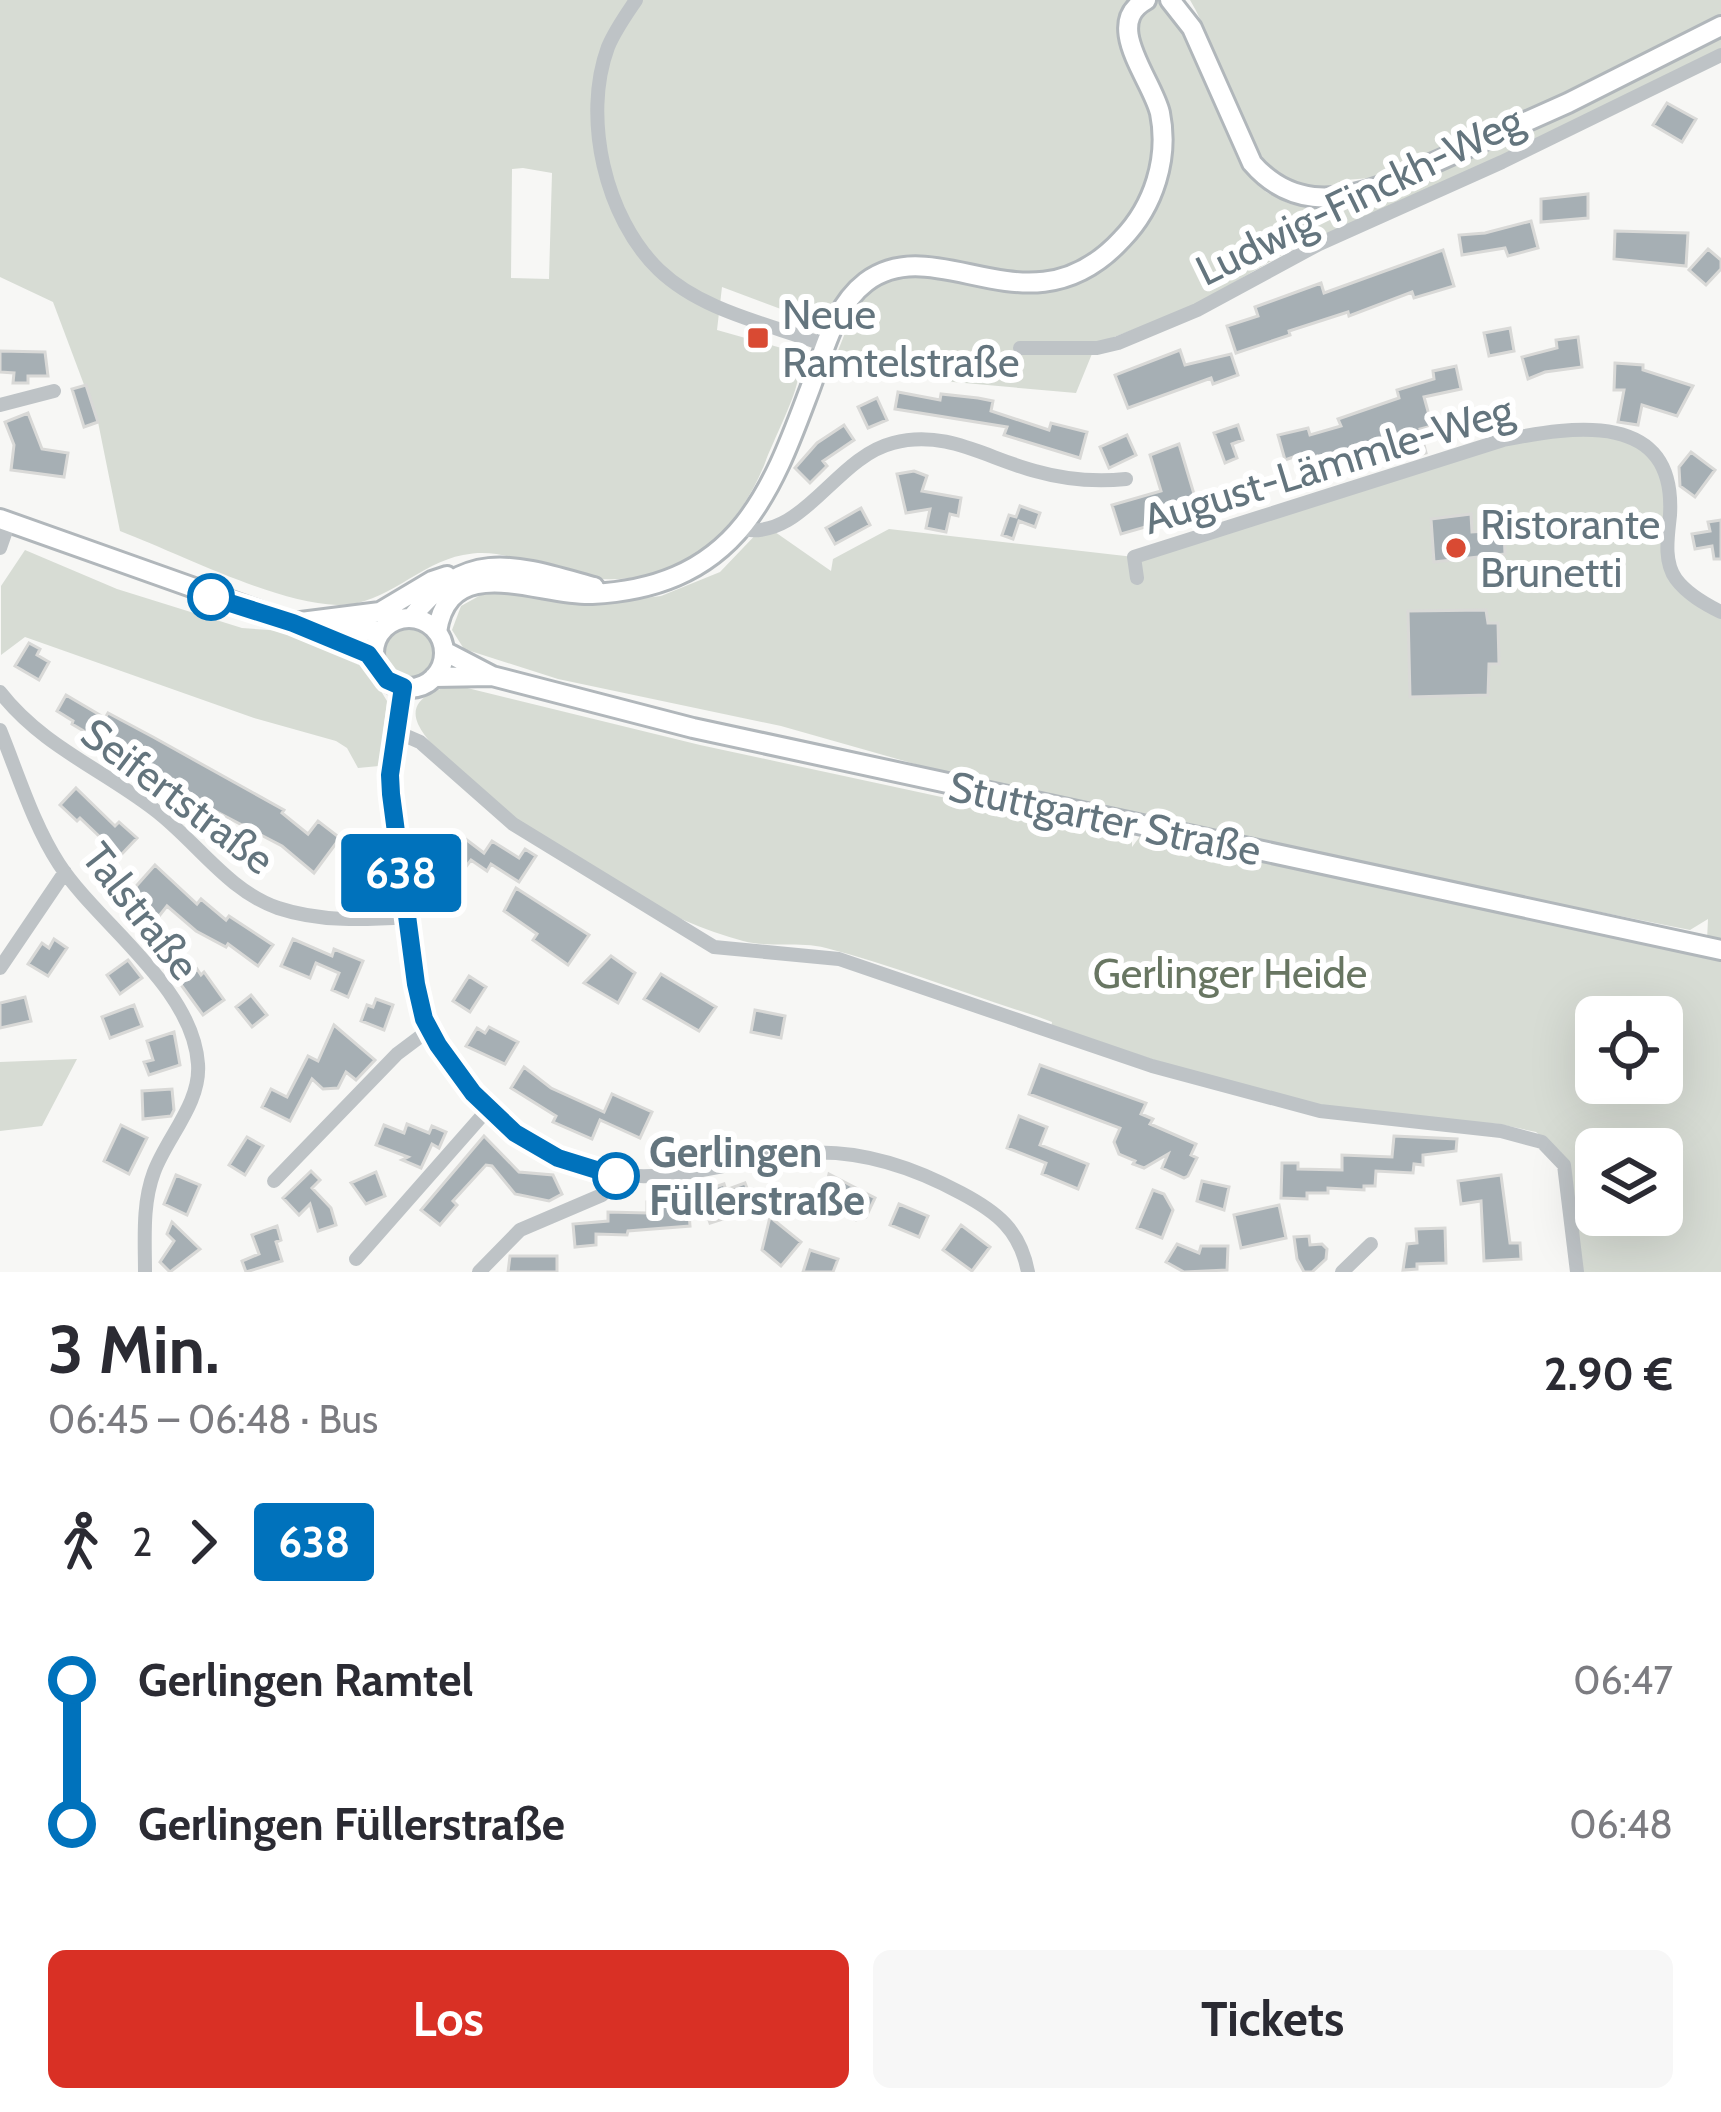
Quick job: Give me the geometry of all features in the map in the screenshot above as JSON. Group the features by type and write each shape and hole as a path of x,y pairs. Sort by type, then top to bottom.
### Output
{"main road":[{"path":"381,631 374,658 381,674 403,687 420,686 442,666 442,614 452,601 481,583 508,581 570,594 642,589 684,573 709,559 740,529 768,488 825,345 854,294 891,269 923,267 1000,283 1042,283 1082,269 1121,241 1147,204 1161,161 1160,116 1128,40 1130,15 1146,0"},
{"path":"1170,0 1188,20 1252,163 1274,184 1310,199 1342,198 1384,185 1568,103 1721,26"},
{"path":"4,520 293,623 374,658"},
{"path":"293,623 380,612 432,581 495,565 610,592"},
{"path":"293,623 381,631 395,621 412,618 458,575"},
{"path":"412,618 441,642"},
{"name":"Stuttgarter Straße","path":"441,642 492,676"},
{"name":"Stuttgarter Straße","path":"434,677 492,676 751,741 1721,950"}],"street":[{"path":"636,0 608,48 597,92 602,154 612,192 632,236 660,270 703,300 825,345"},
{"name":"Ludwig-Finckh-Weg","path":"1020,348 1097,348 1118,343 1197,310 1318,244 1719,61"},
{"path":"0,405 54,391"},
{"name":"August-Lämmle-Weg","path":"1137,578 1134,557 1503,440 1595,429 1627,435 1650,446 1665,471 1670,564 1676,579 1721,612"},
{"path":"740,529 762,532 781,526 855,461 875,448 901,441 971,446 1034,471 1064,477 1126,479"},
{"path":"0,548 4,520"},
{"path":"403,687 390,775 416,984 429,1030 488,1109 542,1150 616,1176 680,1173 806,1153 878,1159 942,1183 991,1210 1019,1240 1028,1272"},
{"name":"Seifertstraße","path":"0,692 42,737 159,813 262,901 296,913 331,917 408,916"},
{"name":"Talstraße","path":"0,730 65,872 151,968 186,1024 198,1059 195,1090 151,1181 145,1272"},
{"path":"397,732 420,742 513,824 714,946 839,959 1152,1066 1319,1111 1501,1131 1542,1142 1560,1156 1567,1176 1577,1272"},
{"path":"0,968 65,872"},
{"path":"274,1181 397,1054 429,1030"},
{"path":"356,1259 488,1109"},
{"path":"479,1272 520,1230 602,1195 616,1176"},
{"path":"1342,1272 1371,1244"}],"green space":[{"path":"0,0 1177,0 1169,17 1183,33 1238,160 1266,192 1290,204 1334,209 1391,190 1721,35 1721,50 1524,147 1290,250 1192,307 1096,344 1076,393 830,371 845,333 722,287 717,330 792,351 798,374 793,395 750,494 732,521 686,560 628,578 596,579 476,553 431,566 370,599 337,605 257,587 120,531 98,422 53,302 0,277","holes":["512,169 552,173 549,279 511,278"]},
{"path":"1190,0 1721,0 1721,16 1602,78 1383,177 1345,180 1343,188 1307,185 1279,172 1258,151 1241,124"},
{"path":"1549,431 1627,435 1665,471 1676,579 1721,612 1721,942 1707,940 1708,919 1690,930 1042,800 781,726 558,679 464,649 452,630 461,606 488,591 590,605 661,596 720,572 765,525 831,571 833,559 889,529 1134,557"},
{"path":"25,550 117,589 242,628 283,631 362,660 387,701 379,766 358,768 347,748 336,741 254,718 25,637 1,655 1,586"},
{"path":"409,629 427,636 434,654 427,672 409,679 391,672 384,654 391,636"},
{"name":"Gerlinger Heide","path":"455,685 700,745 1132,838 1132,847 1141,835 1721,960 1721,1272 1579,1272 1560,1151 1536,1132 1499,1124 1320,1111 1051,1028 1052,1022 878,963 816,946 743,941 669,913 556,848 437,750 416,715 420,702"},
{"path":"77,1059 42,1126 0,1131 0,1062"}],"building":[{"path":"1667,103 1696,119 1682,142 1653,125"},
{"path":"1588,194 1588,218 1541,222 1541,199"},
{"path":"1531,221 1538,248 1508,256 1505,248 1462,255 1459,235"},
{"path":"1615,231 1688,233 1686,266 1614,259"},
{"path":"1708,249 1721,260 1721,269 1706,285 1689,270"},
{"path":"1443,250 1454,286 1414,298 1412,292 1236,353 1227,326 1258,316 1255,307 1321,283 1324,293"},
{"path":"1510,328 1514,351 1489,356 1484,333"},
{"path":"1578,337 1582,367 1528,379 1522,357 1557,348 1556,340"},
{"path":"1180,350 1185,365 1231,354 1238,375 1213,384 1211,378 1128,408 1115,375"},
{"path":"0,351 45,352 48,376 28,376 28,383 13,383 14,373 0,372"},
{"path":"1615,363 1643,365 1643,370 1693,386 1677,416 1642,405 1638,425 1618,422 1624,390 1614,390"},
{"path":"1456,366 1461,389 1424,397 1432,426 1420,429 1426,453 1385,464 1380,443 1353,452 1358,464 1342,470 1337,454 1318,460 1317,456 1301,461 1299,455 1285,460 1278,435 1308,428 1310,435 1341,426 1338,419 1399,398 1397,390 1434,379 1433,371"},
{"path":"86,385 98,422 84,427 72,389"},
{"path":"898,392 940,400 941,394 993,401 991,411 1049,430 1051,423 1087,432 1080,458 1004,435 1007,427 895,409"},
{"path":"877,398 887,420 868,428 858,407"},
{"path":"28,413 42,449 68,453 64,477 11,470 14,445 5,422"},
{"path":"844,425 854,440 823,461 827,466 810,483 795,468 817,443"},
{"path":"1238,425 1243,440 1232,444 1237,458 1225,463 1214,433"},
{"path":"1127,435 1136,455 1109,468 1100,447"},
{"path":"1179,444 1197,504 1121,534 1112,505 1161,491 1150,455"},
{"path":"1691,452 1715,470 1695,497 1680,486 1679,467"},
{"path":"914,471 927,476 922,491 961,498 958,516 950,514 946,532 926,528 930,509 906,513 897,474"},
{"path":"1020,506 1040,513 1035,527 1019,521 1013,539 1002,535 1009,515 1016,517"},
{"path":"861,508 870,525 835,544 826,528"},
{"path":"1471,514 1472,532 1504,530 1505,554 1434,562 1431,519"},
{"path":"1721,520 1721,559 1714,559 1712,546 1695,549 1692,534 1710,531 1708,522"},
{"path":"1486,610 1488,623 1498,623 1499,664 1489,664 1488,695 1410,697 1408,611"},
{"path":"29,643 49,662 39,680 15,666"},
{"path":"66,695 105,718 108,713 284,810 308,834 318,821 340,838 314,873 282,846 179,792 181,789 72,724 57,711"},
{"path":"76,788 115,826 119,822 137,838 120,856 60,805"},
{"path":"455,831 484,853 492,841 519,858 525,849 536,856 519,882 491,864 487,871 471,860 444,895 430,885 445,866 435,858"},
{"path":"155,865 197,904 201,899 226,920 229,916 273,945 258,966 228,944 196,931 167,906 145,934 123,913 129,907 123,901"},
{"path":"516,888 589,935 568,965 533,940 537,934 504,911"},
{"path":"54,939 67,948 48,976 28,964 42,943 49,948"},
{"path":"293,939 332,956 334,949 363,961 348,997 332,990 339,973 316,963 310,978 281,966"},
{"path":"611,956 635,973 618,1003 584,983"},
{"path":"128,960 142,978 120,994 107,975"},
{"path":"197,969 224,1000 203,1015 179,982"},
{"path":"661,974 716,1007 699,1031 644,999"},
{"path":"469,976 486,987 470,1012 453,1001"},
{"path":"251,995 267,1015 252,1027 236,1007"},
{"path":"25,997 31,1021 0,1028 0,1003"},
{"path":"376,999 393,1005 384,1030 361,1021 367,1005 373,1007"},
{"path":"134,1005 142,1026 110,1038 102,1017"},
{"path":"755,1010 785,1016 781,1038 751,1032"},
{"path":"334,1025 375,1060 356,1080 346,1072 338,1088 323,1089 312,1079 290,1121 262,1107 271,1089 287,1097 308,1056 318,1061"},
{"path":"489,1027 518,1042 505,1064 466,1046 477,1028 485,1033"},
{"path":"174,1032 180,1065 149,1075 144,1062 153,1060 147,1041"},
{"path":"1040,1065 1146,1103 1141,1114 1153,1119 1150,1124 1196,1144 1191,1155 1197,1158 1188,1176 1162,1168 1168,1154 1144,1168 1133,1164 1135,1161 1119,1154 1114,1142 1120,1128 1029,1094"},
{"path":"524,1067 551,1088 604,1112 612,1094 652,1112 640,1138 600,1120 592,1139 553,1122 556,1116 511,1088"},
{"path":"172,1089 171,1116 143,1119 142,1091"},
{"path":"1019,1116 1047,1127 1040,1145 1088,1164 1078,1189 1042,1174 1046,1163 1007,1148"},
{"path":"407,1124 429,1133 432,1126 446,1132 439,1148 432,1144 421,1168 402,1160 408,1157 376,1145 384,1125 404,1133"},
{"path":"121,1125 147,1138 129,1174 104,1161"},
{"path":"484,1136 519,1172 553,1175 562,1194 549,1201 515,1194 486,1165 453,1201 457,1205 440,1225 421,1210"},
{"path":"1394,1136 1457,1139 1456,1151 1423,1155 1423,1165 1414,1164 1413,1173 1376,1171 1375,1186 1364,1186 1364,1190 1328,1188 1328,1193 1307,1193 1307,1199 1281,1198 1282,1163 1298,1163 1298,1169 1342,1170 1342,1155 1392,1157"},
{"path":"247,1137 263,1146 245,1175 229,1165"},
{"path":"311,1171 320,1180 312,1188 331,1208 336,1225 318,1231 310,1204 299,1215 283,1198"},
{"path":"376,1172 385,1196 366,1204 351,1183"},
{"path":"829,1174 875,1198 866,1217 856,1220 823,1199"},
{"path":"176,1175 200,1185 187,1215 164,1204"},
{"path":"1501,1175 1510,1243 1520,1243 1521,1259 1484,1261 1481,1201 1461,1204 1458,1181"},
{"path":"1202,1181 1229,1187 1224,1210 1197,1201"},
{"path":"745,1183 753,1203 710,1223 700,1192"},
{"path":"1153,1190 1164,1194 1173,1210 1162,1238 1137,1228"},
{"path":"688,1199 690,1226 628,1231 627,1235 596,1234 596,1245 575,1247 573,1224 608,1221 608,1212 647,1213 647,1202"},
{"path":"899,1204 928,1216 919,1237 890,1225"},
{"path":"1279,1205 1286,1238 1241,1248 1234,1215"},
{"path":"770,1217 801,1242 781,1266 762,1250"},
{"path":"172,1222 200,1249 170,1272 160,1262 174,1241 167,1234"},
{"path":"961,1225 990,1247 972,1271 943,1250"},
{"path":"277,1226 282,1261 246,1272 242,1261 259,1254 252,1235"},
{"path":"1445,1228 1446,1263 1417,1264 1417,1269 1403,1270 1407,1244 1417,1243 1416,1229"},
{"path":"1309,1236 1310,1245 1322,1244 1327,1249 1326,1259 1312,1272 1304,1272 1294,1237"},
{"path":"1177,1244 1199,1253 1201,1246 1228,1246 1227,1270 1184,1272 1166,1262"},
{"path":"810,1250 838,1259 833,1272 803,1272"},
{"path":"510,1256 557,1256 557,1272 508,1272"}],"bus line":[{"name":"638","path":"211,597 368,654 387,680 403,687 391,794 424,1019 458,1074 502,1123 558,1158 616,1176"}],"place":[{"name":"Neue Ramtelstraße","path":"758,338"},
{"name":"Ristorante Brunetti","path":"1456,548"},
{"name":"Gerlingen Füllerstraße","path":"616,1176"}]}
